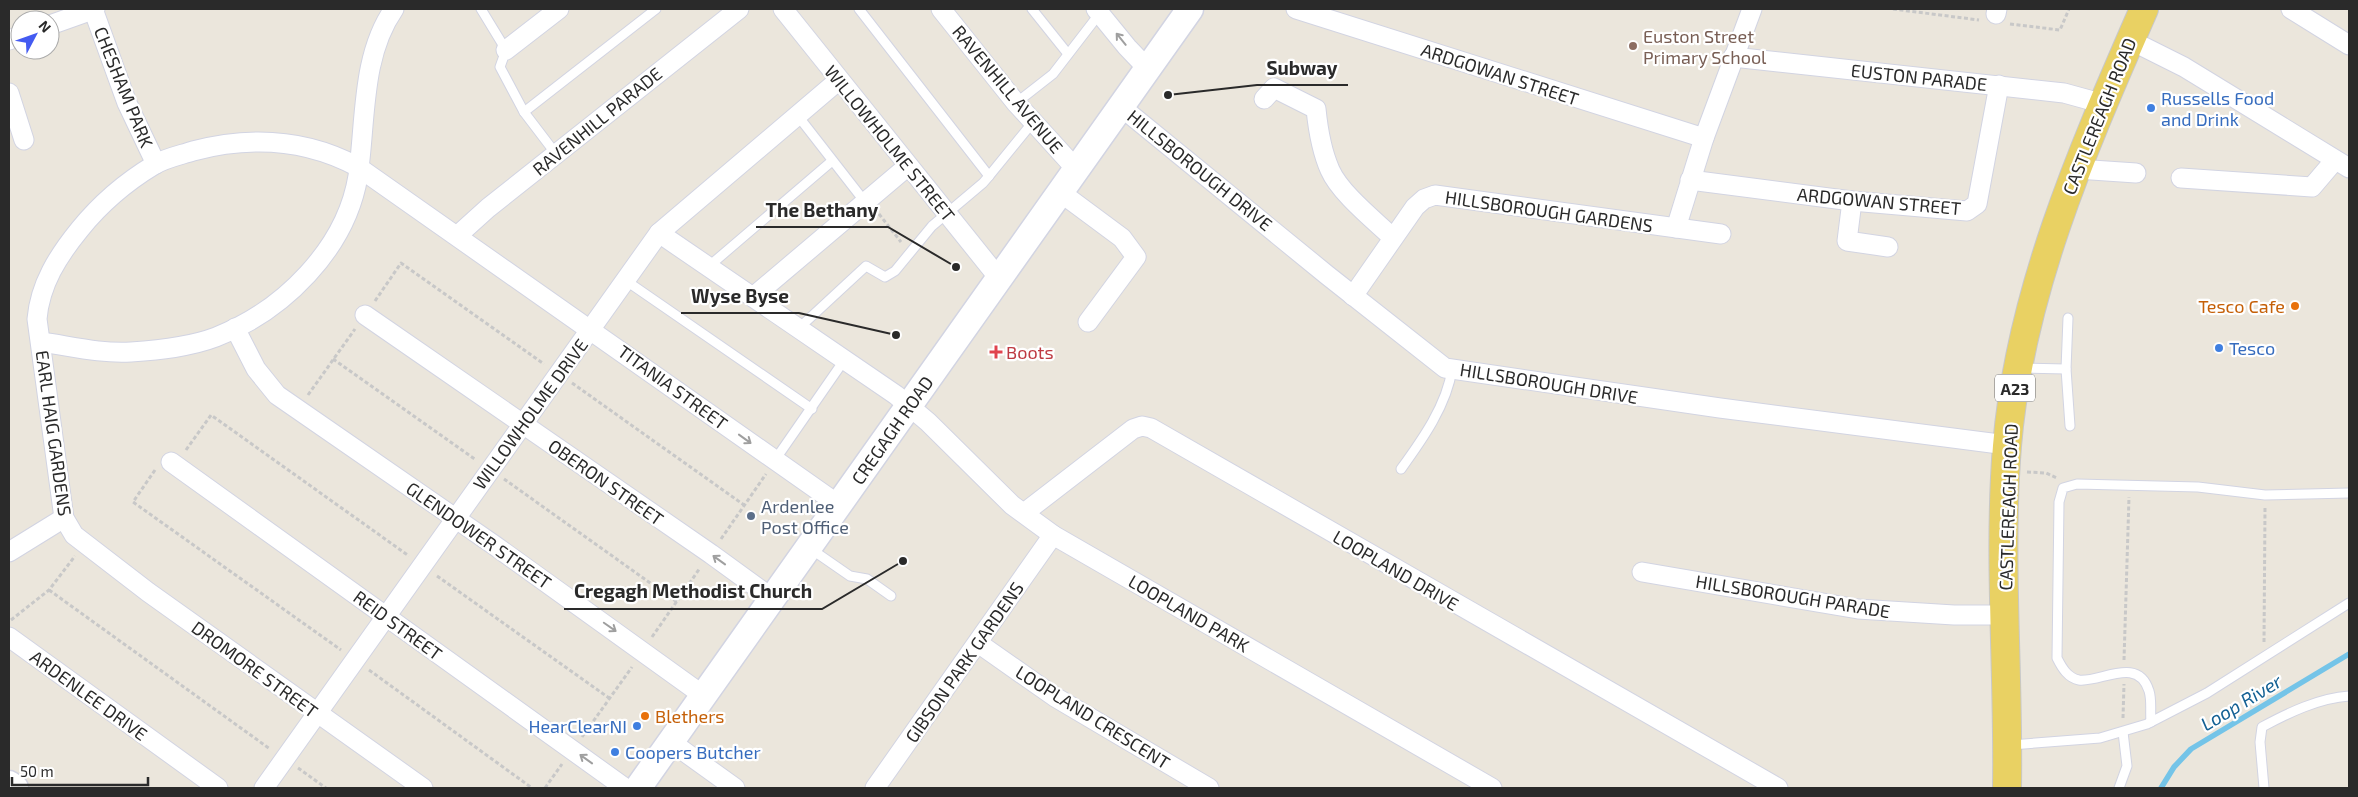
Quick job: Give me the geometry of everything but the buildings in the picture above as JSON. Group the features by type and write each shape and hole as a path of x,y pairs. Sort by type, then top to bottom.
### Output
{"main road":[{"name":"CASTLEREAGH ROAD","path":"2007,788 2008,677 2004,615 2007,458 2025,326 2039,274 2077,169 2144,9"}],"street":[{"path":"60,21 94,9"},
{"name":"CHESHAM PARK","path":"94,9 127,103 156,164"},
{"path":"41,342 129,352 179,347 215,338 235,328 277,302 296,287 314,268 342,224 352,201 374,53 383,25 394,9"},
{"path":"506,50 559,9"},
{"name":"RAVENHILL PARADE","path":"457,236 488,208 739,9"},
{"name":"WILLOWHOLME STREET","path":"783,9 998,277"},
{"name":"RAVENHILL AVENUE","path":"941,9 1016,103 1076,169"},
{"name":"CREGAGH ROAD","path":"638,788 912,403 998,277 1190,9"},
{"name":"ARDGOWAN STREET","path":"1296,9 1704,138"},
{"name":"HILLSBOROUGH GARDENS","path":"1676,228 1704,138 1752,9"},
{"path":"2291,9 2349,45"},
{"path":"1098,11 1127,47 1148,68"},
{"path":"2130,40 2184,67 2342,164 2312,187 2181,178"},
{"name":"EUSTON PARADE","path":"1733,57 2064,93 2104,104"},
{"name":"WILLOWHOLME DRIVE","path":"264,788 659,232 839,80"},
{"name":"ARDGOWAN STREET","path":"1690,180 1852,201 1967,211 1976,204 1999,86"},
{"path":"1264,99 1274,88 1316,109 1317,124 1330,170 1352,199 1393,238"},
{"path":"9,93 24,140"},
{"name":"HILLSBOROUGH DRIVE","path":"1120,106 1353,296 1445,368 1720,408 2007,458"},
{"name":"TITANIA STREET","path":"156,164 214,146 250,141 276,142 313,148 336,155 358,167 591,329 839,505"},
{"name":"EARL HAIG GARDENS","path":"86,545 74,535 64,518 41,342 36,320 39,299 58,258 102,204 156,164"},
{"path":"753,297 908,166"},
{"path":"2077,169 2136,173"},
{"path":"1060,192 1122,238 1136,257 1088,322"},
{"name":"HILLSBOROUGH GARDENS","path":"1353,296 1415,207 1424,199 1435,195 1722,234"},
{"path":"1852,201 1847,241 1888,247"},
{"name":"LOOPLAND PARK","path":"659,232 708,267 912,403 928,422 1012,505 1052,534 1492,788"},
{"name":"OBERON STREET","path":"365,315 711,554 773,599"},
{"name":"GLENDOWER STREET","path":"235,328 256,370 277,395 456,518 643,650 704,696"},
{"name":"LOOPLAND DRIVE","path":"1024,513 1133,429 1142,426 1151,428 1778,788"},
{"name":"REID STREET","path":"171,462 625,788"},
{"path":"9,552 64,518"},
{"name":"GIBSON PARK GARDENS","path":"875,788 978,643 1052,534"},
{"name":"DROMORE STREET","path":"86,545 423,788"},
{"name":"HILLSBOROUGH PARADE","path":"1642,572 1858,609 1954,615 2004,615"},
{"name":"ARDENLEE DRIVE","path":"9,637 218,788"},
{"name":"LOOPLAND CRESCENT","path":"978,643 1055,697 1209,788"},
{"path":"671,742 735,788"},
{"path":"9,784 14,788"}],"lane":[{"path":"482,9 506,50 500,67 524,112 556,154"},
{"path":"524,112 656,9"},
{"path":"859,9 989,176"},
{"path":"1032,9 1068,54"},
{"path":"1016,103 1053,74 1098,11"},
{"path":"798,116 866,201"},
{"path":"799,328 866,266 885,277 895,270 932,226 989,176 1033,122"},
{"path":"708,267 832,160"},
{"path":"624,280 812,409"},
{"path":"2068,318 2066,370 2070,426"},
{"path":"775,460 812,409 845,358"},
{"path":"2018,368 2066,370"},
{"path":"1401,469 1424,436 1450,383 1452,369"},
{"path":"2151,722 2150,693 2146,684 2136,676 2124,672 2079,680 2063,671 2057,658 2059,502 2063,488 2070,486 2198,487 2265,495 2349,493"},
{"path":"809,547 850,576 867,579 891,596"},
{"path":"2008,746 2100,738 2151,722 2193,701 2349,603"},
{"path":"2264,788 2260,742 2262,727 2282,716 2334,697 2349,696"},
{"path":"2119,788 2127,766 2123,732"}],"path":[{"path":"1893,10 1996,15 2060,30 2069,9"},
{"path":"866,201 910,252"},
{"path":"298,410 365,315"},
{"path":"532,788 133,502 158,465 171,462 184,453 211,415 609,698"},
{"path":"2007,458 2046,473 2070,486"},
{"path":"545,788 711,554 775,460"},
{"path":"2123,732 2129,486"},
{"path":"2264,658 2265,495"},
{"path":"9,622 49,590 86,545"},
{"path":"49,590 326,788"}],"waterway":[{"name":"Loop River","path":"2161,788 2174,767 2191,749 2349,654"}],"place":[{"name":"Euston Street Primary School","path":"1633,46"},
{"name":"Subway","path":"1168,95"},
{"name":"Russells Food and Drink","path":"2151,108"},
{"name":"The Bethany","path":"956,267"},
{"name":"Tesco Cafe","path":"2295,306"},
{"name":"Wyse Byse","path":"896,335"},
{"name":"Tesco","path":"2219,348"},
{"name":"Boots","path":"996,352"},
{"name":"Ardenlee Post Office","path":"751,516"},
{"name":"Cregagh Methodist Church","path":"903,561"},
{"name":"Blethers","path":"645,716"},
{"name":"HearClearNI","path":"637,726"},
{"name":"Coopers Butcher","path":"615,752"}]}
